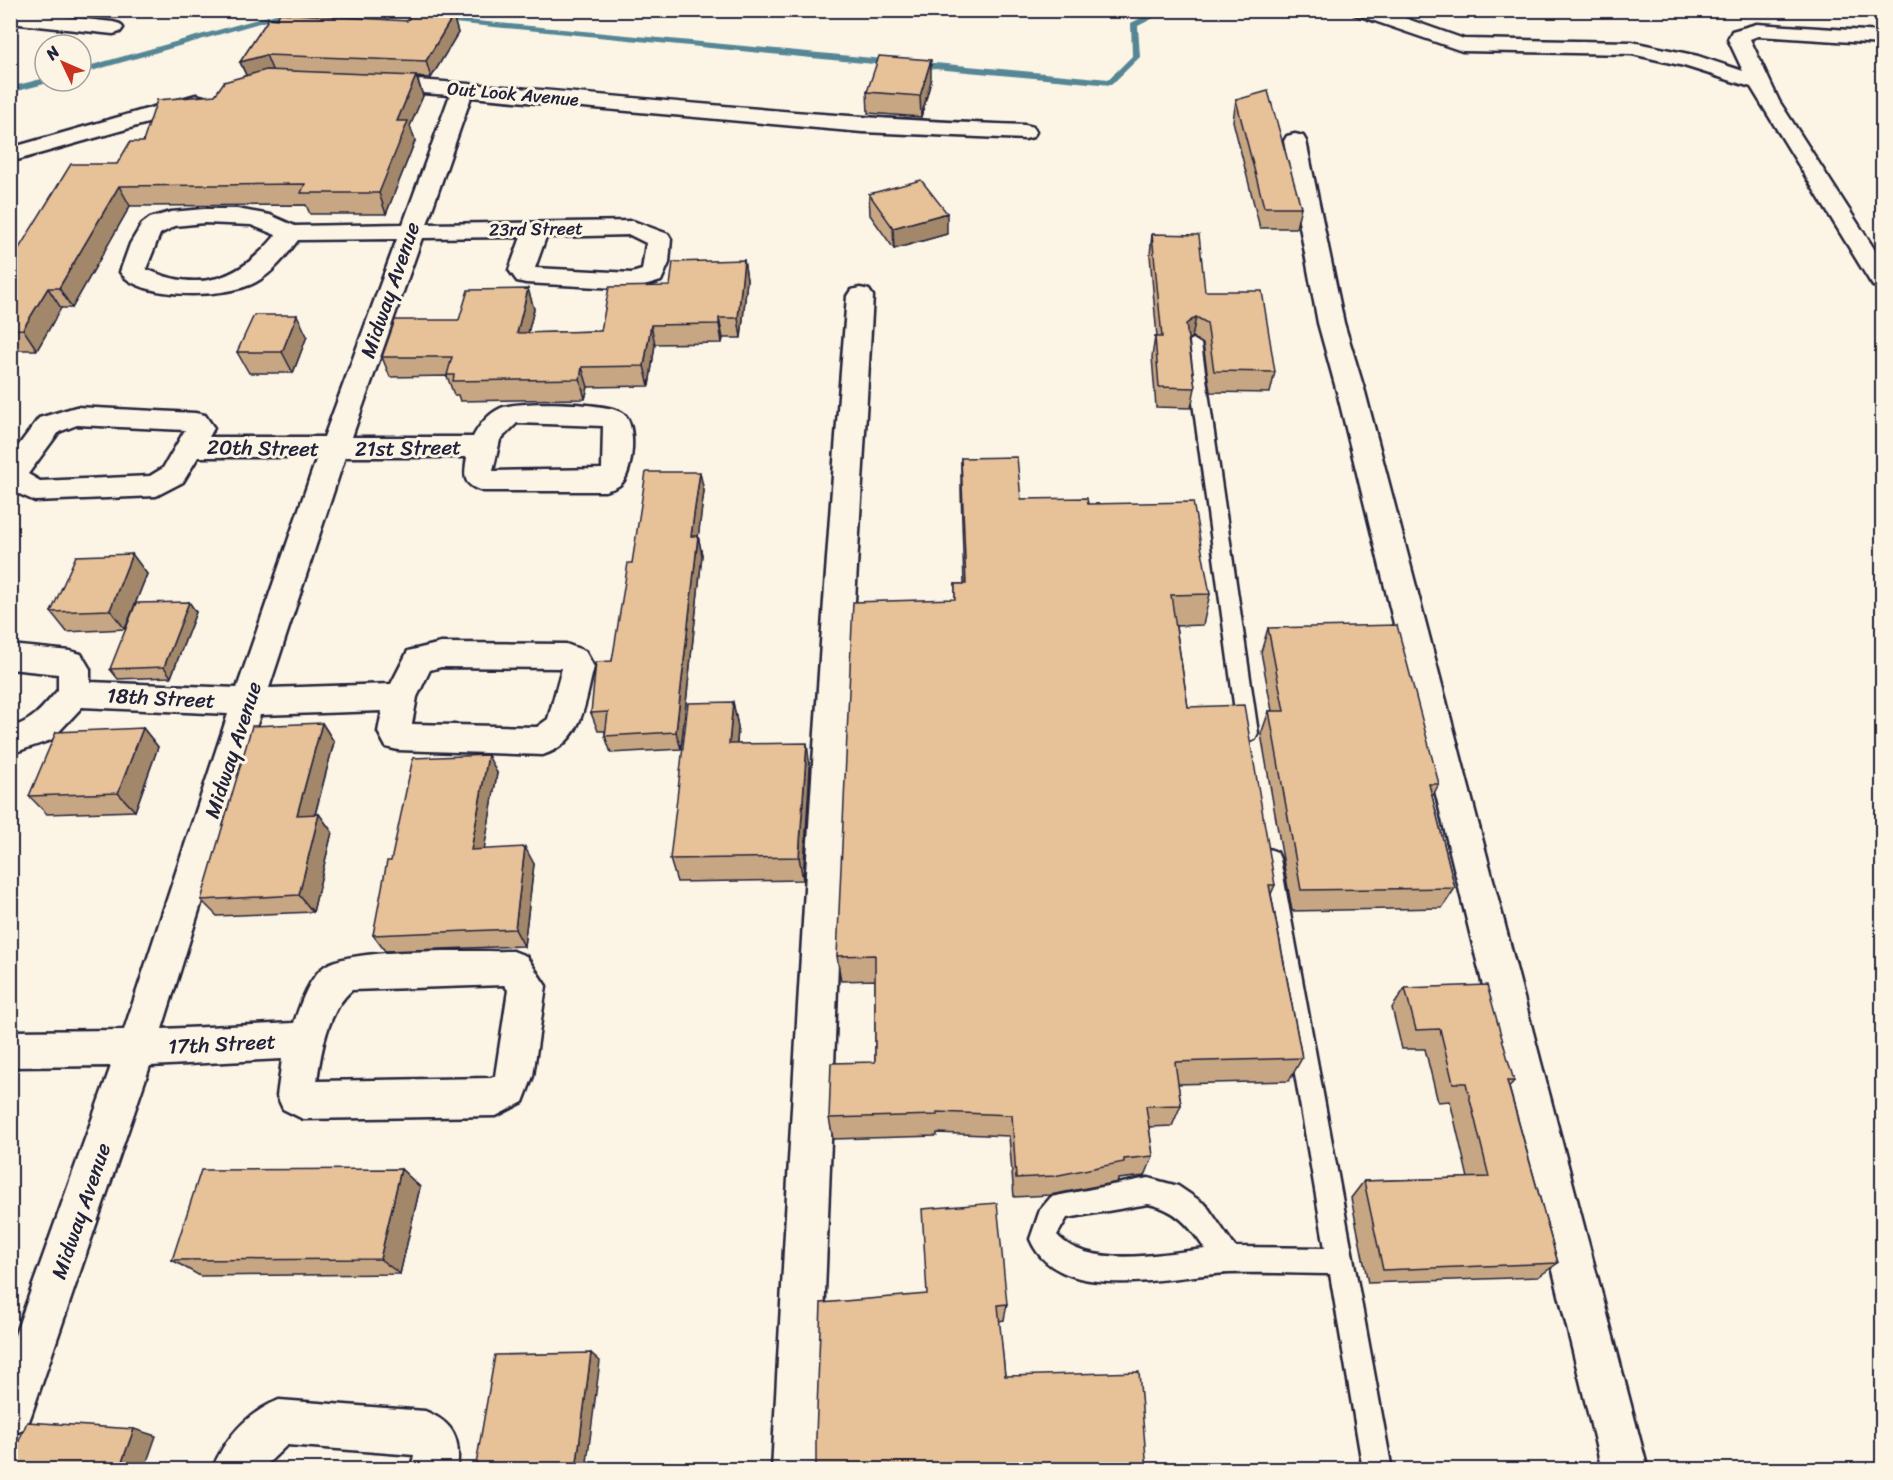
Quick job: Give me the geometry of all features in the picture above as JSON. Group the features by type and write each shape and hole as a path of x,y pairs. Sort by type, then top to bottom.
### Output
{"street":[{"path":"1361,10 1462,45 1527,48 1632,48 1690,61 1760,83"},
{"path":"10,17 113,28"},
{"path":"1882,38 1756,30 1744,31 1739,35 1768,101 1882,280"},
{"name":"Out Look Avenue","path":"358,83 463,89 854,124 958,131 1025,132"},
{"name":"Midway Avenue","path":"10,1413 137,1048 248,702 334,449 463,89"},
{"path":"10,155 216,97"},
{"path":"1295,141 1331,323 1351,392 1625,1470"},
{"path":"244,216 261,220 291,233 269,260 241,280 207,287 151,282 133,272 136,260 152,228 165,220 244,216"},
{"name":"23rd Street","path":"291,233 633,228 659,239 657,263 652,275 634,281 533,277 522,270 536,230"},
{"path":"795,1470 820,901 842,523 860,296"},
{"path":"512,414 601,415 613,419 618,425 616,469 605,481 487,482 478,478 482,447 493,424 512,414"},
{"path":"76,416 195,422 200,428 191,447 173,475 156,486 35,491 11,477 49,424 76,416"},
{"name":"20th Street","path":"191,447 334,449"},
{"name":"21st Street","path":"334,449 482,447"},
{"path":"429,656 566,656 574,660 578,667 562,726 543,741 398,737 394,732 401,698 419,660 429,656"},
{"path":"10,657 70,663 74,669 74,694 36,735 10,741"},
{"name":"18th Street","path":"74,694 248,702 401,698"},
{"path":"513,969 527,986 514,1076 509,1089 496,1097 303,1100 297,1096 296,1089 307,1040 324,994 337,979 354,972 513,969"},
{"name":"17th Street","path":"10,1049 137,1048 307,1040"},
{"path":"234,1470 245,1454 279,1422 425,1433 437,1448 434,1470"}],"lane":[{"path":"1193,344 1251,752"},
{"path":"1264,833 1378,1470"},
{"path":"1228,1260 1197,1214 1169,1195 1148,1191 1060,1206 1049,1219 1043,1239 1058,1256 1080,1265 1126,1270 1228,1260 1342,1261"}],"building":[{"path":"280,13 407,21 412,14 453,16 426,61 266,55 240,62 269,18 277,19"},
{"path":"879,56 931,60 920,96 867,92"},
{"path":"266,70 416,76 397,121 408,121 379,193 301,193 305,184 119,186 59,288 48,288 23,329 10,330 10,263 71,164 117,164 130,142 143,142 157,100 215,95 224,82"},
{"path":"1268,91 1301,207 1264,207 1236,100"},
{"path":"921,180 947,213 893,228 869,194"},
{"path":"1152,234 1199,235 1205,291 1262,291 1275,372 1214,371 1207,323 1196,317 1186,324 1195,388 1159,387 1155,337 1162,337"},
{"path":"744,260 738,318 719,318 719,324 651,325 644,366 582,367 580,379 453,381 454,375 447,375 452,357 382,357 395,320 459,320 468,290 528,289 517,333 601,331 609,287 670,286 673,262"},
{"path":"254,315 297,315 282,352 237,352"},
{"path":"1017,457 1021,499 1087,498 1088,504 1193,502 1210,594 1171,595 1188,707 1244,705 1275,885 1269,885 1302,1058 1175,1062 1181,1105 1146,1106 1153,1156 1124,1159 1124,1162 1054,1176 1016,1178 1012,1115 937,1112 937,1115 829,1118 831,1063 875,1062 875,955 837,956 853,602 955,599 955,584 966,584 961,458"},
{"path":"646,472 700,472 691,536 698,536 676,732 605,736 608,712 591,713 596,662 612,661 628,563 632,563"},
{"path":"132,554 110,610 51,612 76,556"},
{"path":"189,602 164,667 110,669 136,603"},
{"path":"1397,625 1439,784 1429,784 1455,888 1301,890 1269,711 1284,711 1268,628"},
{"path":"733,702 729,744 807,743 799,857 670,859 688,703"},
{"path":"322,723 297,815 319,814 299,895 201,900 252,726"},
{"path":"143,728 118,793 29,796 56,732"},
{"path":"488,755 471,850 525,847 515,929 373,935 387,861 391,861 413,758"},
{"path":"1487,985 1514,1081 1507,1081 1558,1263 1383,1270 1364,1181 1489,1177 1466,1083 1453,1083 1440,1029 1416,1030 1405,988"},
{"path":"401,1169 380,1259 172,1260 201,1170"},
{"path":"997,1203 1007,1304 998,1305 1005,1376 1139,1372 1147,1470 816,1470 821,1303 927,1294 922,1209"},
{"path":"591,1353 576,1470 475,1470 495,1355"},
{"path":"27,1422 134,1429 119,1470 10,1470 10,1462"}],"waterway":[{"path":"93,68 301,10"},
{"path":"325,10 894,63"},
{"path":"913,64 1111,82 1136,57 1134,25 1165,10"},
{"path":"10,90 33,84"}]}
